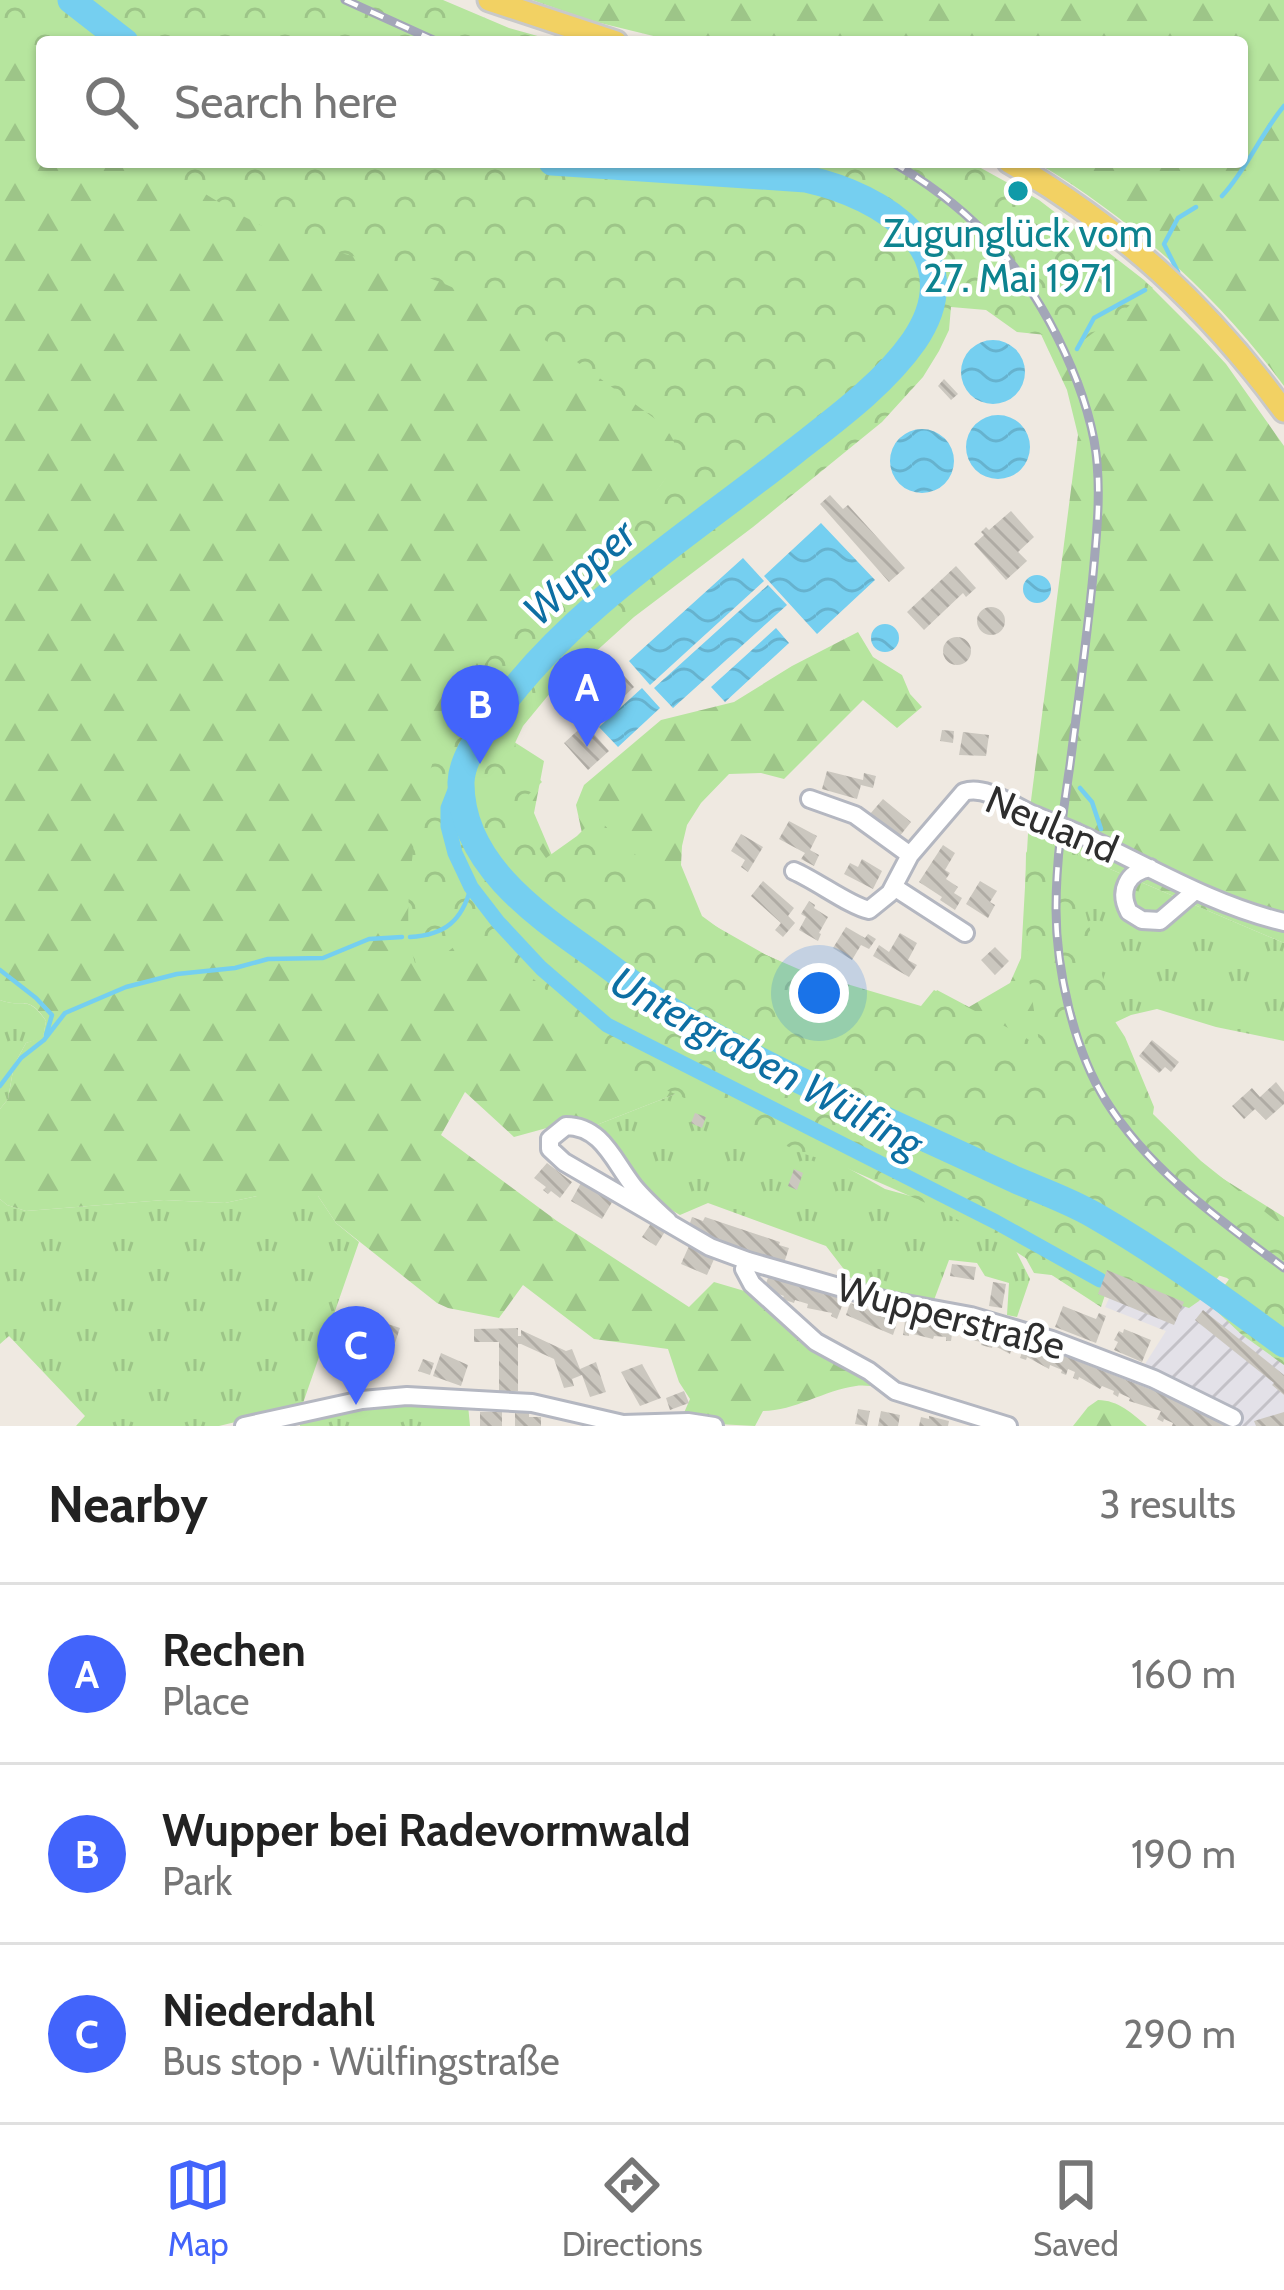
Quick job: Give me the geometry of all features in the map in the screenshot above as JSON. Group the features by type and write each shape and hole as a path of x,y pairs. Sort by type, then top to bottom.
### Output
{"main road":[{"path":"489,0 598,36"},
{"path":"1018,168 1106,225 1156,266 1212,321 1284,411"}],"street":[{"name":"Neuland","path":"894,887 910,856 958,797 970,789 1077,832 1195,890 1284,922"},
{"path":"810,799 854,815 910,856"},
{"name":"Neuland","path":"1150,868 1136,873 1125,886 1126,906 1135,916 1160,921 1195,890"},
{"path":"794,871 864,910 878,904 894,887 965,933"},
{"name":"Wupperstraße","path":"668,1221 635,1188 591,1131 566,1126 550,1139 550,1149 564,1162 694,1240 748,1261 884,1300 971,1316 1052,1340 1172,1387 1233,1418"},
{"path":"748,1261 744,1269 752,1284 816,1342 895,1391 1008,1426"},
{"path":"244,1426 362,1400 407,1396 548,1405 623,1424 714,1426"},
{"path":"548,1405 554,1426"}],"shaded area":[{"path":"1118,1279 1199,1290 1284,1355 1284,1426 1237,1426 1241,1416 1145,1364 1166,1331 1105,1307"}],"green space":[{"path":"0,0 36,36 36,168 604,168 867,198 471,750 683,1091 594,1126 554,1126 514,1137 465,1092 441,1135 557,1221 689,1307 714,1282 768,1298 895,1391 844,1388 763,1411 755,1426 680,1422 690,1399 668,1349 594,1339 523,1285 499,1318 448,1308 336,1223 318,1196 257,1196 225,1203 164,1200 26,1211 7,1205 0,1199 0,1109 8,1099 14,1065 26,1043 43,1037 46,1021 30,1004 0,1000"},
{"path":"0,0 443,0 538,36 36,36 36,50 0,25"},
{"path":"532,0 1284,0 1284,386 1202,290 1139,234 1045,168 1248,168 1248,36 653,36"},
{"path":"168,168 981,168 1039,200 1153,288 1085,339 1017,332 986,310 951,307 949,330 939,351 923,377 882,422 634,617 551,692 515,743 516,751 542,782 512,810 546,858 601,812 599,820 703,919 766,955 803,971 921,1006 934,990 1040,1048 1029,979 1026,853 1042,824 1074,838 1082,899 1114,1020 1125,1037 1153,1114 1201,1161 1284,1227 1284,1365 1210,1305 1230,1278 1223,1271 1189,1308 1109,1283 1101,1307 1007,1246 928,1204 801,1153 650,1083 596,1048 568,1022 559,1003 502,953 469,943 455,946 421,978 409,930 415,835 431,767 452,719 513,627 651,497 674,460 674,443 662,425 634,403 485,304 421,275 272,230"},
{"path":"1064,218 1144,280 1200,336 1226,364 1284,446 1284,943 1103,866 1081,851 1069,868 1065,917 1145,1112 1214,1173 1284,1217 1284,1326 1227,1278 1205,1271 1077,1278 1034,1273 1014,1237 701,1084 476,765 500,733 544,761 534,813 554,860 586,852 576,805 584,785 661,720 734,702 858,632 873,657 902,675 922,707 897,728 863,700 784,779 761,773 729,774 701,803 687,825 682,846 681,865 702,916 736,941 807,974 925,1009 937,990 969,1007 1010,983 1021,958 1029,816 1078,435 1067,390 1038,328 1058,221"},
{"path":"1081,851 1103,866 1284,943 1284,1041 1157,1009 1099,1030 1069,868"},
{"path":"0,1000 29,1004 46,1021 43,1038 26,1043 14,1065 8,1099 0,1109"},
{"path":"683,1091 807,1145 885,1189 947,1206 1010,1239 1030,1279 1017,1317 1007,1315 1009,1283 985,1276 977,1263 949,1260 934,1300 891,1293 853,1281 826,1246 708,1203 680,1215 667,1207 594,1126"},
{"path":"257,1196 318,1196 336,1223 359,1242 302,1406 219,1426 76,1426 85,1416 9,1336 0,1344 0,1199 26,1211 164,1200 225,1203"},
{"path":"407,1400 468,1405 470,1426 300,1426 300,1418"},
{"path":"1098,1400 1119,1405 1147,1426 1073,1426"}],"water":[{"path":"993,340 1015,350 1025,372 1015,394 993,404 971,394 961,372 971,350"},
{"path":"998,415 1020,425 1030,447 1020,469 998,479 976,469 966,447 976,425"},
{"path":"922,429 944,439 954,461 944,483 922,493 900,483 890,461 900,439"},
{"path":"821,523 875,580 817,634 764,576"},
{"path":"743,558 764,581 650,685 629,661"},
{"path":"1037,575 1047,579 1051,589 1047,599 1037,603 1027,599 1023,589 1027,579"},
{"path":"768,585 787,605 673,708 654,688"},
{"path":"885,624 895,628 899,638 895,648 885,652 875,648 871,638 875,628"},
{"path":"776,628 789,643 725,702 711,687"},
{"path":"642,688 660,708 618,747 599,727"}],"building":[{"path":"944,379 958,394 951,400 938,386"},
{"path":"830,495 843,509 848,505 905,568 889,582 820,504"},
{"path":"1011,511 1034,537 1018,552 1027,561 1006,580 974,544 986,527 989,530"},
{"path":"956,566 976,588 966,597 963,593 924,630 907,612"},
{"path":"991,607 1001,611 1005,621 1001,631 991,635 981,631 977,621 981,611"},
{"path":"957,637 967,641 971,651 967,661 957,665 947,661 943,651 947,641"},
{"path":"620,671 634,687 603,716 588,699"},
{"path":"585,724 609,751 588,770 564,743"},
{"path":"942,730 954,731 953,743 940,741"},
{"path":"963,732 989,735 986,756 959,755"},
{"path":"827,771 863,780 864,773 876,776 873,788 861,785 857,799 822,789"},
{"path":"883,799 911,822 899,837 870,814"},
{"path":"789,821 817,836 810,850 819,855 814,866 801,859 805,853 779,839"},
{"path":"741,834 763,847 748,872 741,867 745,860 731,851"},
{"path":"943,845 955,853 945,870 950,873 946,879 958,887 954,893 962,898 955,910 919,882"},
{"path":"862,859 882,871 873,889 844,874 850,863 858,867"},
{"path":"763,881 794,908 788,916 795,923 783,937 775,930 781,923 751,896"},
{"path":"980,881 997,891 988,918 966,904"},
{"path":"809,901 828,917 818,941 799,930"},
{"path":"846,927 876,939 869,949 861,945 852,960 833,948"},
{"path":"900,933 917,943 908,960 917,965 909,977 873,956 879,945 889,952"},
{"path":"995,947 1009,961 995,975 981,960"},
{"path":"1152,1040 1179,1062 1171,1072 1165,1067 1159,1073 1139,1056"},
{"path":"1276,1082 1284,1092 1284,1104 1266,1120 1255,1109 1244,1119 1232,1106 1252,1088 1260,1097"},
{"path":"695,1113 706,1117 702,1128 691,1123"},
{"path":"547,1163 572,1182 560,1198 551,1191 548,1194 534,1178"},
{"path":"794,1169 803,1173 797,1190 788,1186"},
{"path":"582,1181 614,1199 602,1219 571,1201"},
{"path":"692,1217 780,1242 789,1248 784,1263 687,1232"},
{"path":"652,1222 666,1230 656,1246 642,1237"},
{"path":"689,1246 715,1257 707,1275 681,1264"},
{"path":"952,1264 976,1267 974,1280 950,1276"},
{"path":"1107,1270 1184,1302 1174,1325 1098,1294"},
{"path":"770,1272 845,1298 837,1319 832,1313 807,1308 808,1304 782,1299 784,1296 764,1289"},
{"path":"993,1282 1006,1284 1002,1308 989,1306"},
{"path":"850,1303 897,1323 893,1335 846,1315"},
{"path":"1063,1306 1096,1319 1099,1313 1106,1316 1096,1343 1055,1327"},
{"path":"346,1310 358,1313 357,1319 400,1328 395,1343 384,1349 346,1337 342,1324"},
{"path":"1203,1310 1284,1375 1284,1395 1195,1320"},
{"path":"906,1314 954,1320 951,1341 903,1335"},
{"path":"969,1321 1015,1337 1010,1354 964,1339"},
{"path":"518,1328 518,1336 521,1330 566,1351 572,1349 580,1369 596,1362 606,1392 590,1397 582,1375 572,1379 574,1386 564,1388 554,1359 521,1344 518,1391 499,1391 499,1342 474,1342 474,1329"},
{"path":"1124,1329 1151,1340 1142,1362 1114,1350 1118,1342 1114,1340"},
{"path":"1026,1341 1168,1396 1230,1426 1172,1426 1157,1419 1161,1411 1073,1378 1075,1372 1068,1369 1066,1375 1050,1365 1049,1369 1020,1358"},
{"path":"441,1353 468,1365 461,1386 433,1376"},
{"path":"423,1359 434,1363 430,1375 418,1371"},
{"path":"642,1364 661,1398 640,1406 621,1372"},
{"path":"684,1391 689,1403 670,1410 666,1398"},
{"path":"858,1409 870,1411 867,1426 855,1424"},
{"path":"881,1411 900,1415 898,1426 878,1426"},
{"path":"480,1412 502,1412 502,1426 480,1426"},
{"path":"515,1412 541,1417 541,1426 515,1426"},
{"path":"1284,1412 1284,1426 1256,1426 1254,1421"},
{"path":"921,1417 949,1421 948,1426 919,1426"}],"waterway":[{"name":"Wupper","path":"71,0 117,36"},
{"path":"1248,160 1284,106"},
{"name":"Wupper","path":"642,168 806,179 864,199 912,233 927,256 933,281 930,309 914,341 874,386 597,605 526,675 478,738 462,773 464,811 473,838 527,904 673,1012 799,1080 1085,1210 1284,1344"},
{"path":"1222,196 1243,168"},
{"path":"1178,272 1164,244 1178,218 1196,207"},
{"path":"934,290 944,290"},
{"path":"1077,349 1094,318 1145,290"},
{"name":"Untergraben Wülfing","path":"461,775 448,808 448,826 471,887 541,968 607,1025 996,1222 1100,1280"},
{"path":"1080,788 1092,802 1101,829"},
{"path":"410,937 450,924 463,909 471,887"},
{"path":"0,1086 65,1013 126,987 268,959 323,958 369,939 402,937"},
{"path":"0,970 52,1015 46,1035"}],"railway":[{"path":"345,0 425,36"},
{"path":"901,168 962,212 1018,272 1063,349 1094,440 1096,542 1056,891 1059,958 1076,1034 1106,1101 1143,1150 1187,1192 1284,1268"}],"place":[{"name":"Zugunglück vom 27. Mai 1971","path":"1018,191"},
{"name":"Rechen","path":"587,747"},
{"name":"Wupper bei Radevormwald","path":"480,764"},
{"name":"Niederdahl","path":"356,1405"}]}
